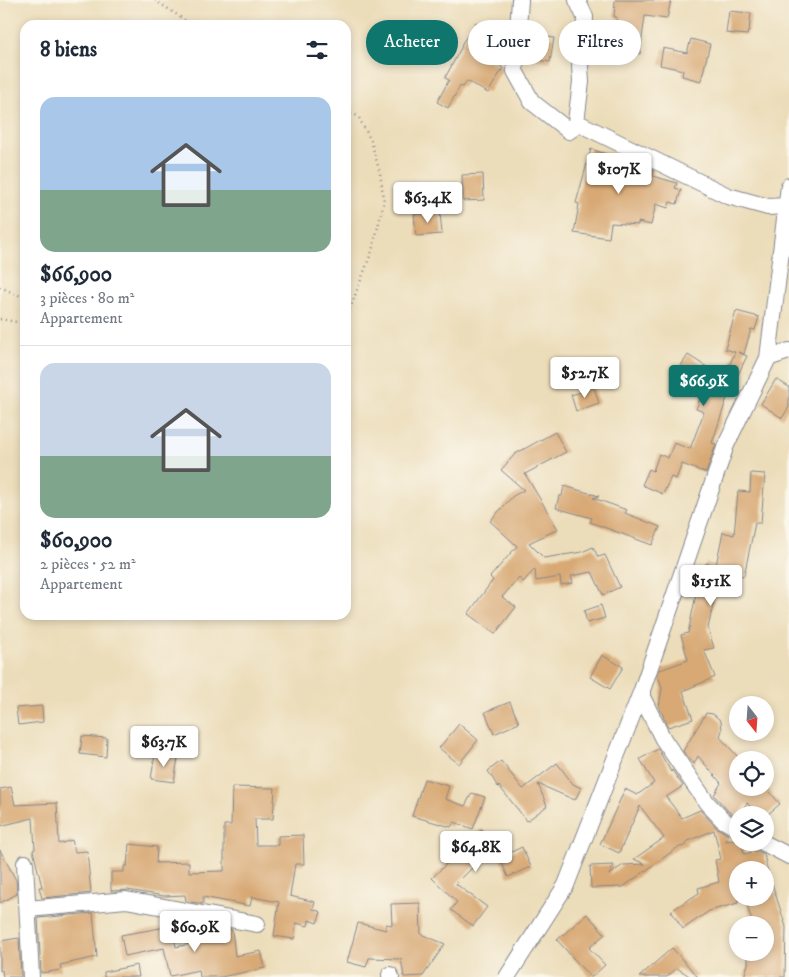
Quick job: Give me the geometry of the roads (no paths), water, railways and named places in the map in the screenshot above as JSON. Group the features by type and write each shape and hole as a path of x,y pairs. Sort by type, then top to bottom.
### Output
{"street":[{"path":"520,0 515,71 532,102 569,131 576,126 581,82 580,66 584,44 585,17 577,0"},
{"path":"576,122 728,196 768,207 786,206"},
{"path":"507,977 566,884 642,690 726,445 768,358 789,186"},
{"path":"768,358 789,351"},
{"path":"642,690 642,696 668,747 707,803 729,824"},
{"path":"774,848 789,856"},
{"path":"25,862 31,977"},
{"path":"28,910 126,900 257,924"}]}
